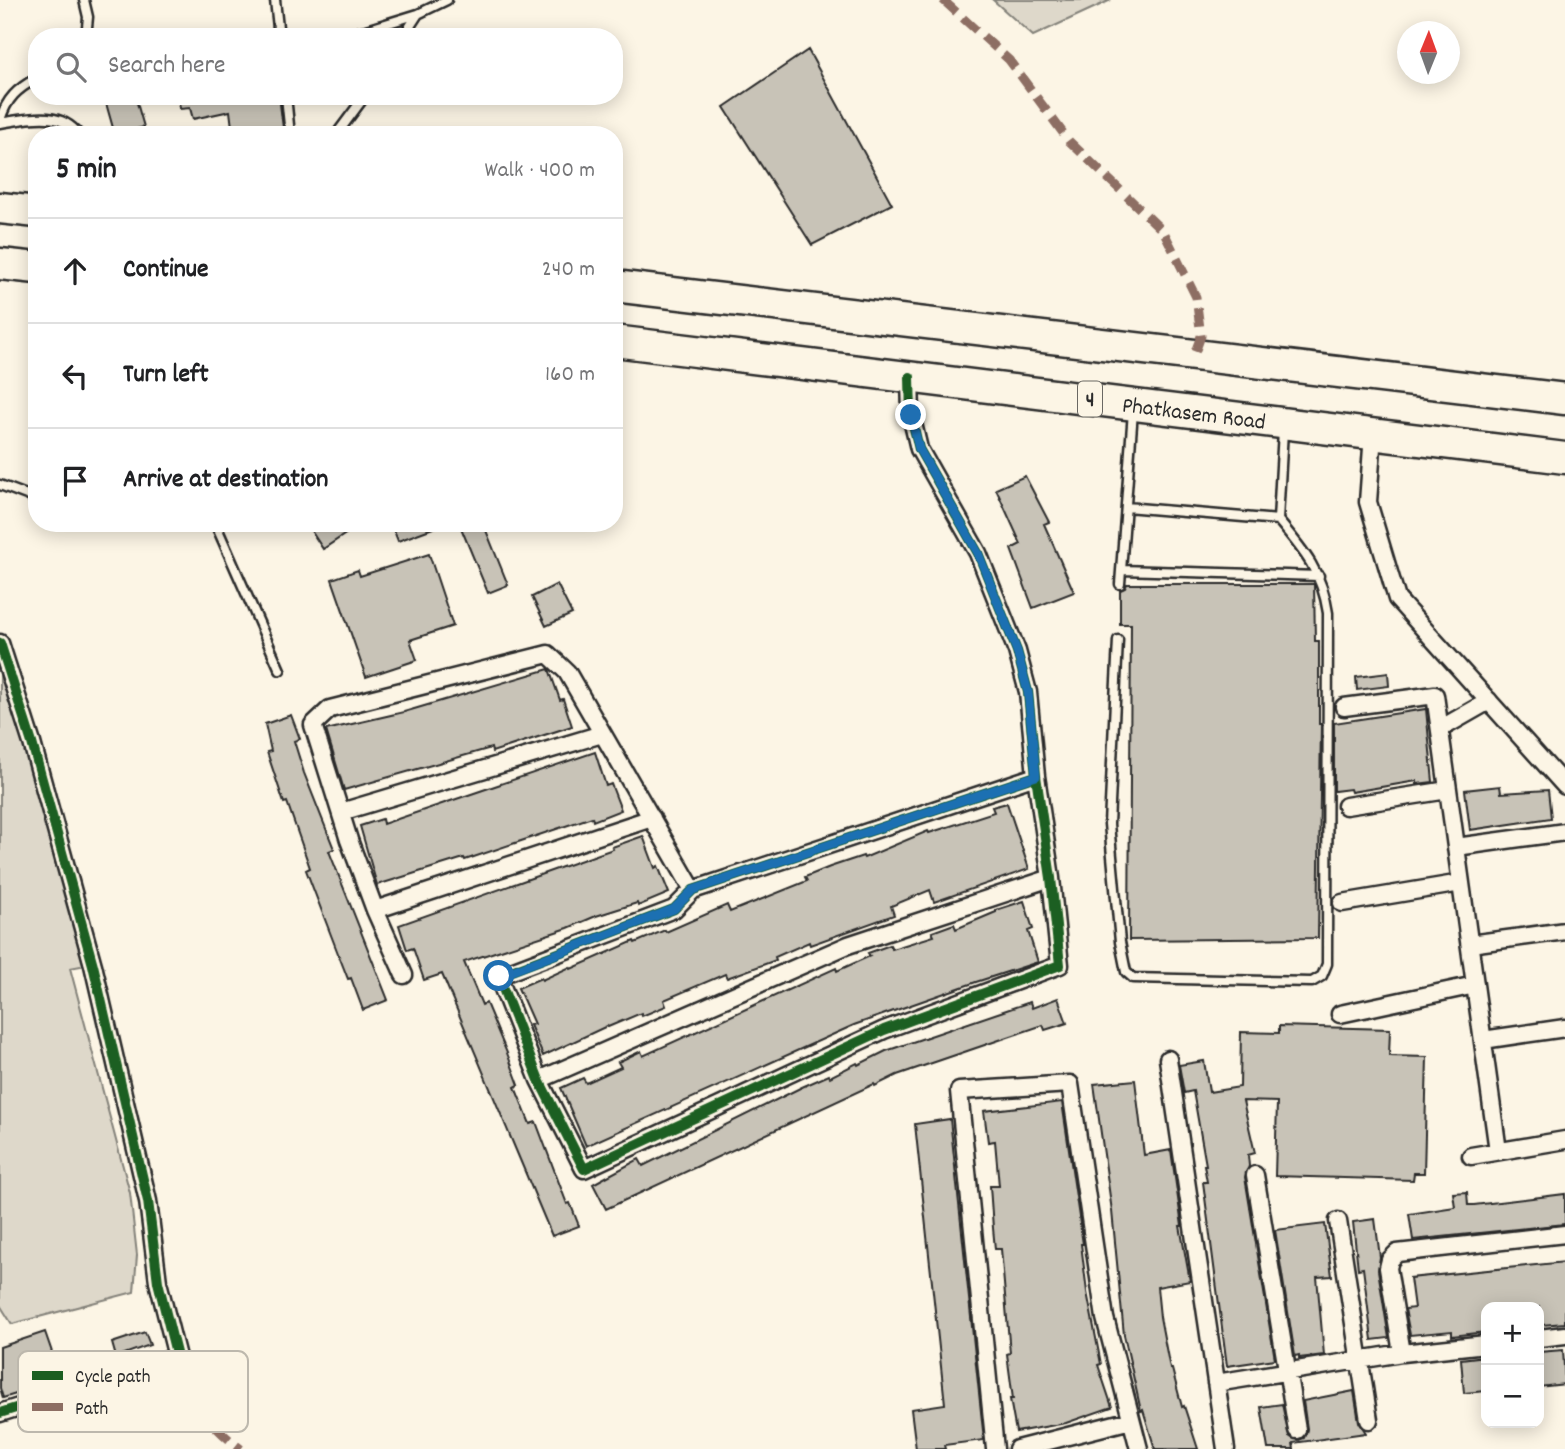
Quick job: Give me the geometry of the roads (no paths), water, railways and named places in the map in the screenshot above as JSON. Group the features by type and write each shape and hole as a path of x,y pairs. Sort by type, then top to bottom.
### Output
{"highway":[{"path":"0,208 28,211"},
{"path":"0,264 28,267"},
{"path":"623,287 1565,399"},
{"name":"Phatkasem Road","path":"623,342 1565,458"}],"street":[{"path":"910,377 911,415 919,449 978,553 1017,651 1028,692 1060,965 884,1030 584,1169 539,1080 499,976 674,909 693,890 1036,776"},
{"path":"1373,434 1368,502 1397,599 1565,786"},
{"path":"0,643 32,743 93,965 143,1178 158,1282 175,1351"},
{"path":"404,975 349,841 313,725 330,709 548,654 567,672 693,890"},
{"path":"1344,707 1435,695 1498,1151"},
{"path":"1440,729 1489,701"},
{"path":"341,812 602,734"},
{"path":"1346,806 1448,790"},
{"path":"375,909 652,818"},
{"path":"1456,847 1565,832"},
{"path":"539,1080 848,945 1051,878"},
{"path":"1342,903 1461,883"},
{"path":"1470,944 1565,930"},
{"path":"1340,1014 1475,985"},
{"path":"1483,1040 1565,1028"},
{"path":"1168,1059 1226,1449"},
{"path":"995,1449 959,1091 1070,1084 1105,1318 1139,1449"},
{"path":"1471,1156 1565,1140"},
{"path":"1255,1175 1297,1430"},
{"path":"1338,1222 1369,1420"},
{"path":"1402,1353 1388,1268 1397,1253 1565,1234"},
{"path":"1544,1337 1565,1335"},
{"path":"1216,1383 1402,1353 1481,1345"},
{"path":"0,1413 18,1407"},
{"path":"1017,1449 1131,1420"}],"lane":[{"path":"85,0 87,28"},
{"path":"275,0 278,28"},
{"path":"372,28 418,14 447,0"},
{"path":"409,28 418,14"},
{"path":"28,84 12,95 5,105 0,122 38,117 65,122 69,126"},
{"path":"287,105 289,126"},
{"path":"343,126 358,105"},
{"path":"1120,584 1134,405"},
{"path":"1118,640 1109,824 1120,942 1126,972 1133,978 1312,982 1322,976 1327,964 1328,613 1325,589 1319,576 1307,554 1278,520 1284,423"},
{"path":"0,485 28,496"},
{"path":"1126,507 1278,520"},
{"path":"219,532 280,670"},
{"path":"1121,570 1319,576"}]}
